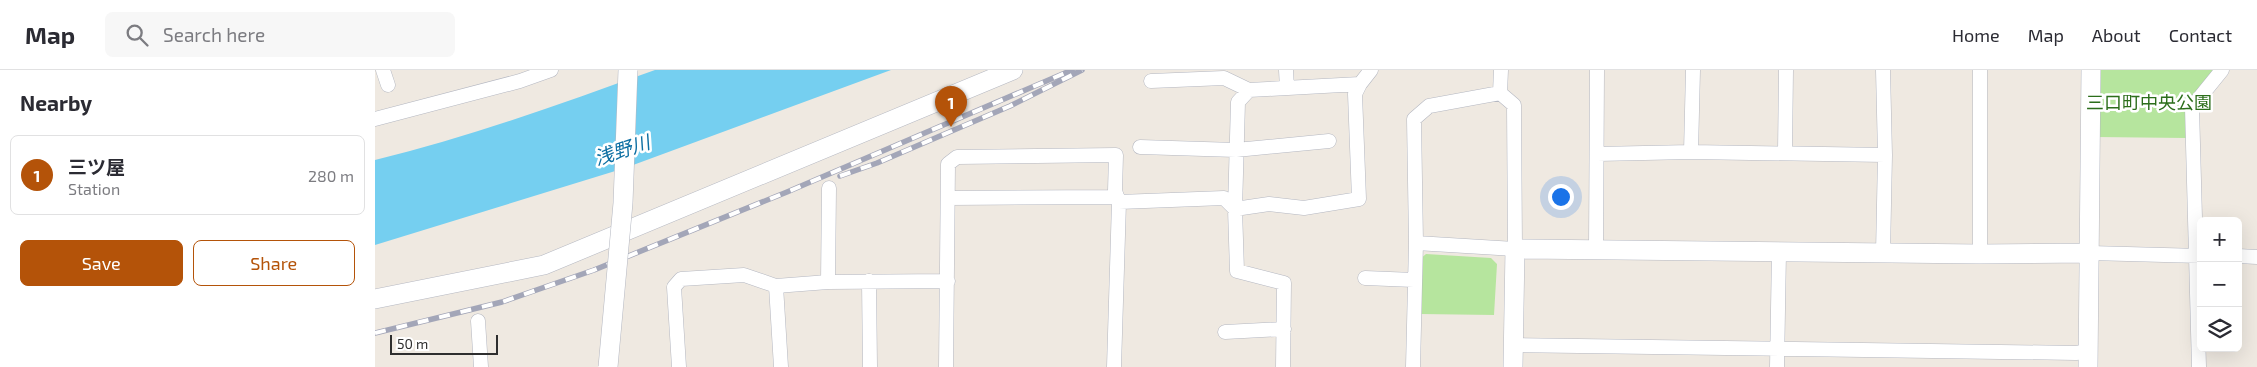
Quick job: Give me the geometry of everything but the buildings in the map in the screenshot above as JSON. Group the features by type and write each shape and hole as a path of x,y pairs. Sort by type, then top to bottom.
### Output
{"street":[{"path":"383,70 388,85"},
{"path":"375,119 520,82 551,70"},
{"path":"608,367 623,203 628,70"},
{"path":"375,299 544,265 1013,70"},
{"path":"1286,70 1287,88"},
{"path":"1235,209 1269,204 1304,208 1359,199 1355,94 1359,84 1371,70"},
{"path":"1500,93 1501,70"},
{"path":"1596,250 1597,70"},
{"path":"1691,152 1693,70"},
{"path":"1785,152 1786,70"},
{"path":"1883,70 1885,155 1883,253"},
{"path":"1979,70 1979,254"},
{"path":"1514,345 2076,353 2089,359 2091,70"},
{"path":"2197,226 2193,107 2222,70"},
{"path":"1151,80 1199,74 1224,78 1249,90 1359,84"},
{"path":"1249,90 1238,102 1235,209 1237,271 1284,282 1283,367"},
{"path":"1413,367 1416,244 1415,119 1429,106 1500,93"},
{"path":"1500,93 1514,105 1515,249 1513,367"},
{"path":"1140,147 1236,150 1329,141"},
{"path":"1597,154 1785,152 1885,155"},
{"path":"946,367 948,164 957,157 1116,155 1115,191 1118,200 1113,367"},
{"path":"827,282 829,188"},
{"path":"948,198 1118,200 1224,198 1235,209"},
{"path":"1416,244 1515,249 1979,254 2090,253 2197,256"},
{"path":"1777,367 1779,252"},
{"path":"2242,256 2257,256"},
{"path":"2198,262 2199,367"},
{"path":"679,367 674,287 681,279 744,275 776,286 827,282 948,281"},
{"path":"1365,278 1414,280"},
{"path":"869,281 870,367"},
{"path":"776,286 781,367"},
{"path":"477,321 481,367"},
{"path":"1225,332 1283,330"}],"green space":[{"name":"三口町中央公園","path":"2097,70 2215,70 2186,103 2186,138 2097,137"},
{"path":"1426,254 1491,258 1497,264 1494,315 1420,314 1419,260"}],"water":[{"name":"浅野川","path":"655,70 891,70 625,168 375,245 375,160 481,130"}],"railway":[{"path":"375,333 502,302 594,270 787,192 1072,70"},
{"path":"840,176 877,163 1010,106 1082,70"}],"place":[{"name":"三ツ屋","path":"951,127"}]}
